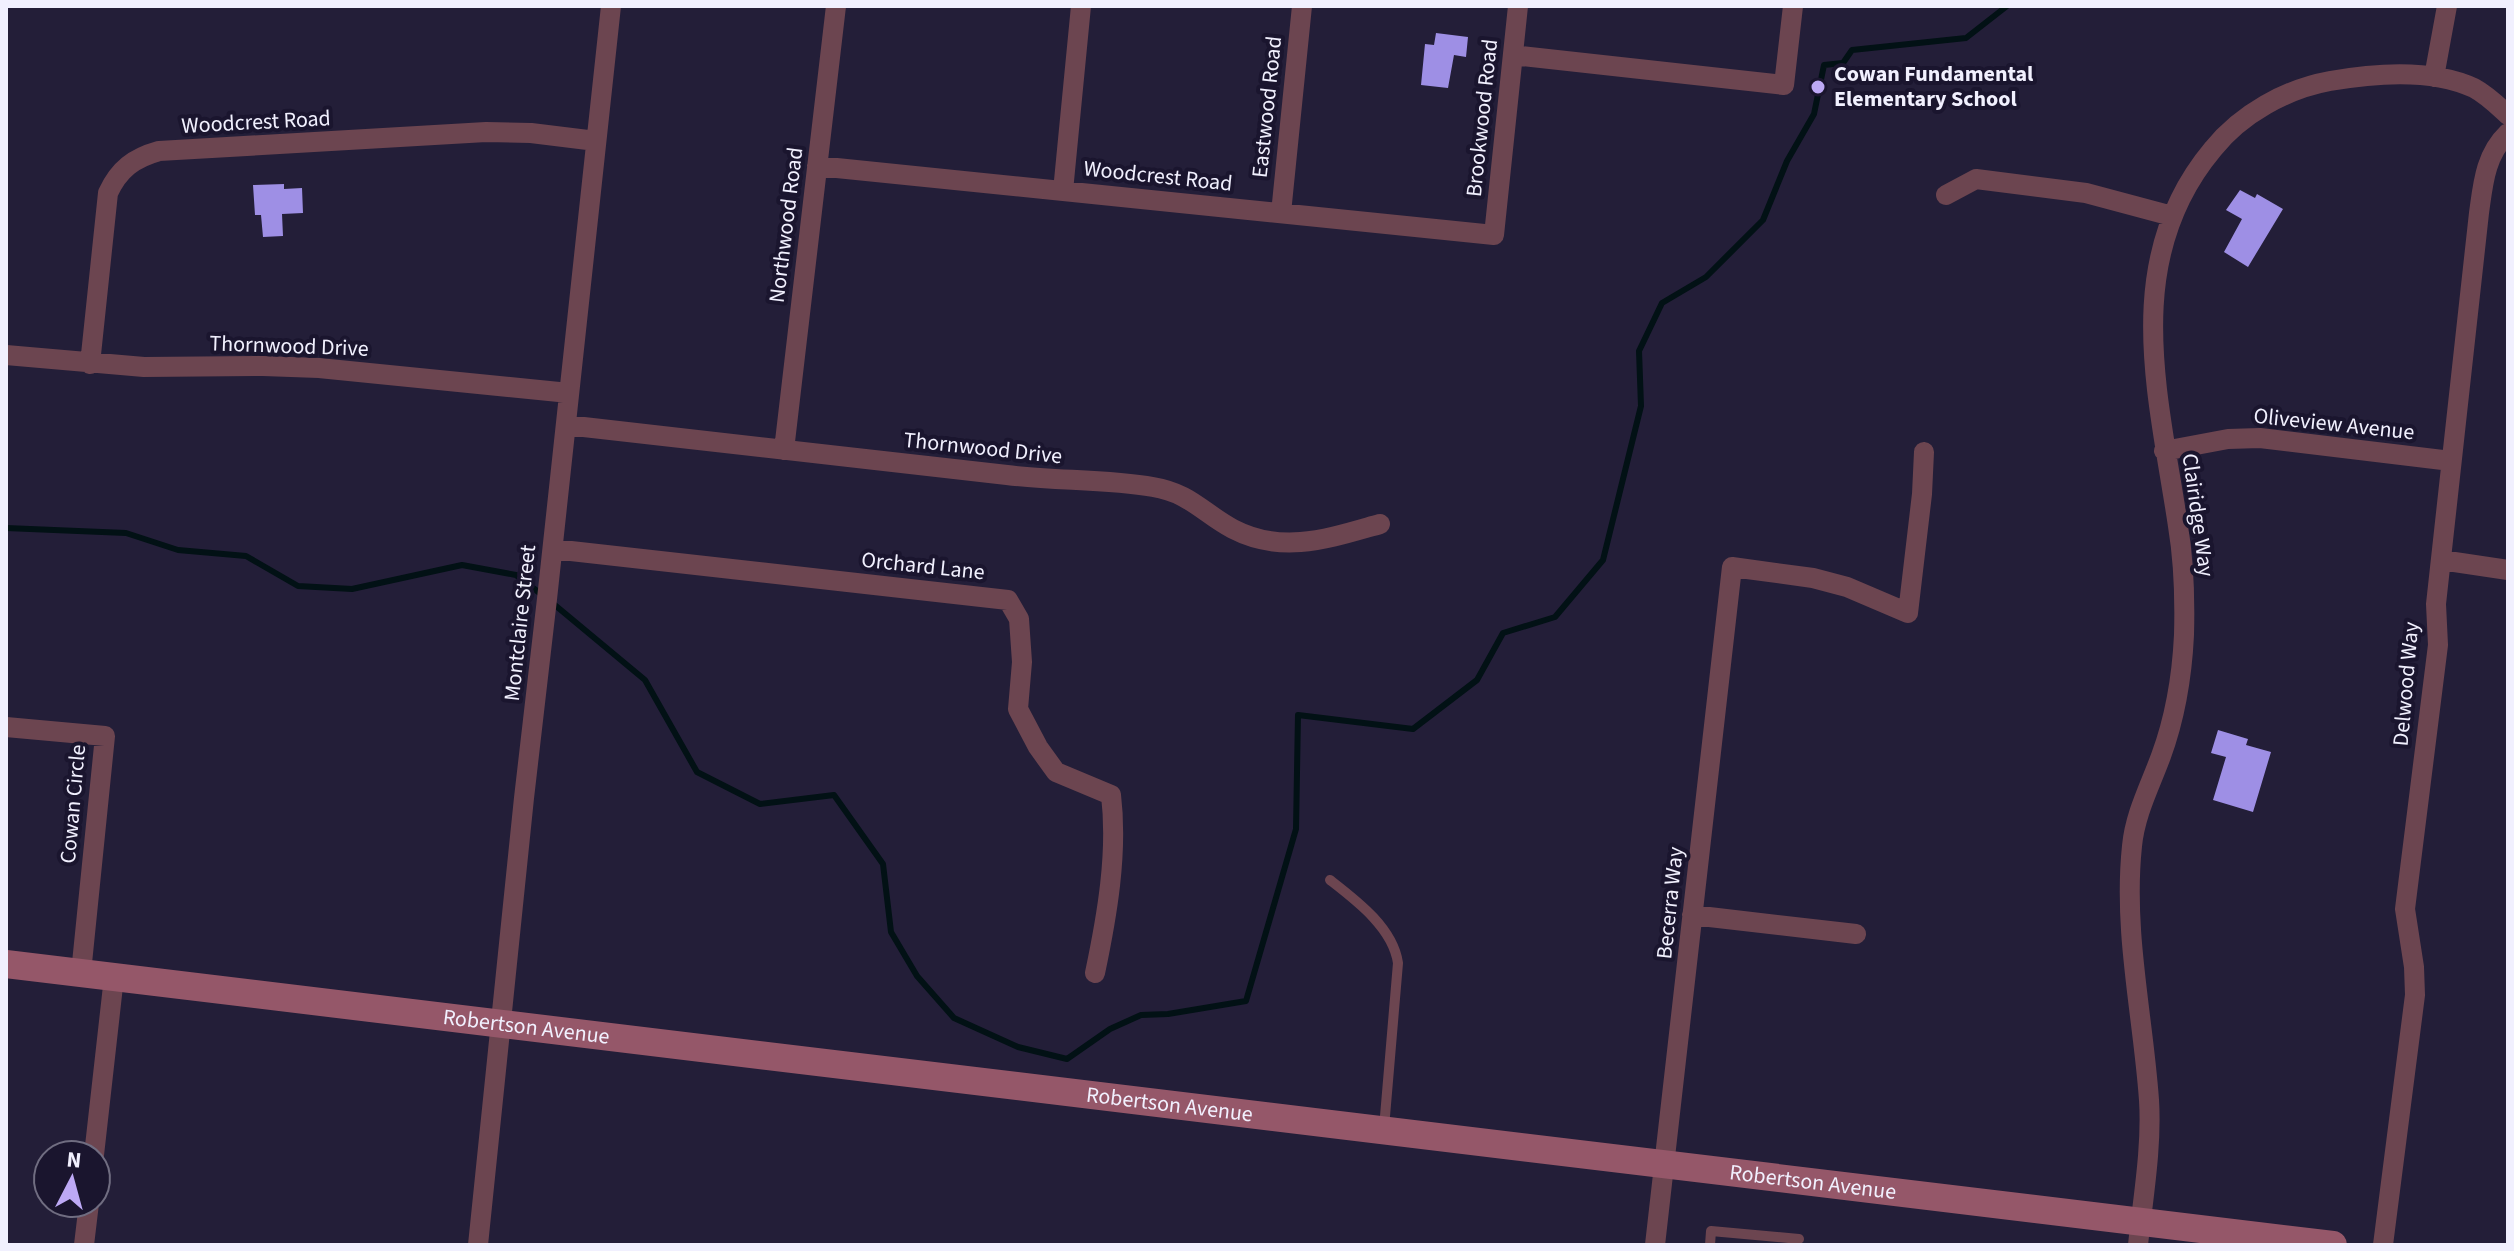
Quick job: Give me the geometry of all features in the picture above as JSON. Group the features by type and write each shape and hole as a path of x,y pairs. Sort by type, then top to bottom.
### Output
{"street":[{"name":"Montclaire Street","path":"478,1245 611,6"},
{"name":"Northwood Road","path":"784,450 836,6"},
{"path":"1063,191 1081,6"},
{"name":"Eastwood Road","path":"1281,213 1302,6"},
{"name":"Brookwood Road","path":"1494,235 1518,6"},
{"path":"1513,55 1784,85 1793,6"},
{"path":"2434,77 2447,6"},
{"name":"Clairidge Way","path":"2139,1233 2149,1105 2129,888 2139,813 2162,754 2174,712 2184,637 2179,529 2164,451 2153,358 2152,307 2157,271 2172,216 2185,188 2209,153 2241,122 2265,105 2292,92 2364,75 2434,77 2476,89 2508,115"},
{"name":"Woodcrest Road","path":"90,364 108,193 123,169 146,155 159,151 486,132 531,133 596,141"},
{"name":"Delwood Way","path":"2383,1245 2415,995 2405,909 2438,645 2436,604 2451,461 2485,174 2495,148 2508,133"},
{"name":"Woodcrest Road","path":"817,166 1494,235"},
{"path":"1946,195 1976,179 2086,193 2172,216"},
{"name":"Thornwood Drive","path":"6,355 144,367 319,368 569,393"},
{"name":"Thornwood Drive","path":"566,425 1028,478 1153,487 1182,495 1232,528 1259,540 1289,544 1318,541 1380,524"},
{"name":"Oliveview Avenue","path":"2164,451 2228,439 2260,438 2451,461"},
{"name":"Becerra Way","path":"1655,1245 1732,567 1813,578 1847,587 1908,613 1924,452"},
{"name":"Orchard Lane","path":"553,549 1008,600 1019,619 1022,662 1018,709 1038,747 1056,772 1111,795 1113,815 1108,902 1095,973"},
{"path":"2441,560 2508,570"},
{"name":"Cowan Circle","path":"6,727 105,736 81,973"},
{"path":"1692,915 1856,934"},
{"name":"Robertson Avenue","path":"6,964 1664,1164 2139,1233 2333,1245"},
{"path":"96,1139 114,977"},
{"path":"84,1245 87,1219"}],"lane":[{"path":"1330,880 1384,929 1396,947 1398,963 1384,1130"},
{"path":"1710,1245 1711,1231 1799,1239"}],"building":[{"path":"1436,33 1468,37 1466,57 1454,55 1448,88 1421,85 1425,44 1434,45"},
{"path":"284,184 284,189 302,188 303,213 282,214 283,236 263,237 261,215 255,215 253,185"},
{"path":"2240,190 2255,198 2257,194 2283,209 2248,267 2224,252 2242,219 2226,210"},
{"path":"2218,730 2248,739 2246,745 2271,752 2253,812 2213,800 2226,757 2211,753"}],"waterway":[{"path":"550,601 645,680 697,772 760,804 834,795 883,864 891,932 917,976 954,1018 1018,1047 1067,1059 1110,1029 1141,1015 1168,1014 1246,1001 1296,829 1298,715 1413,729 1477,680 1503,633 1555,617 1603,560 1641,406 1639,351 1662,303 1706,277 1763,220 1787,161 1814,114 1824,65 1843,63 1852,50 1966,38 2007,6"},
{"path":"6,528 126,533 178,550 246,556 298,586 352,589 462,565 516,575 541,594"}],"place":[{"name":"Cowan Fundamental Elementary School","path":"1818,87"}]}
